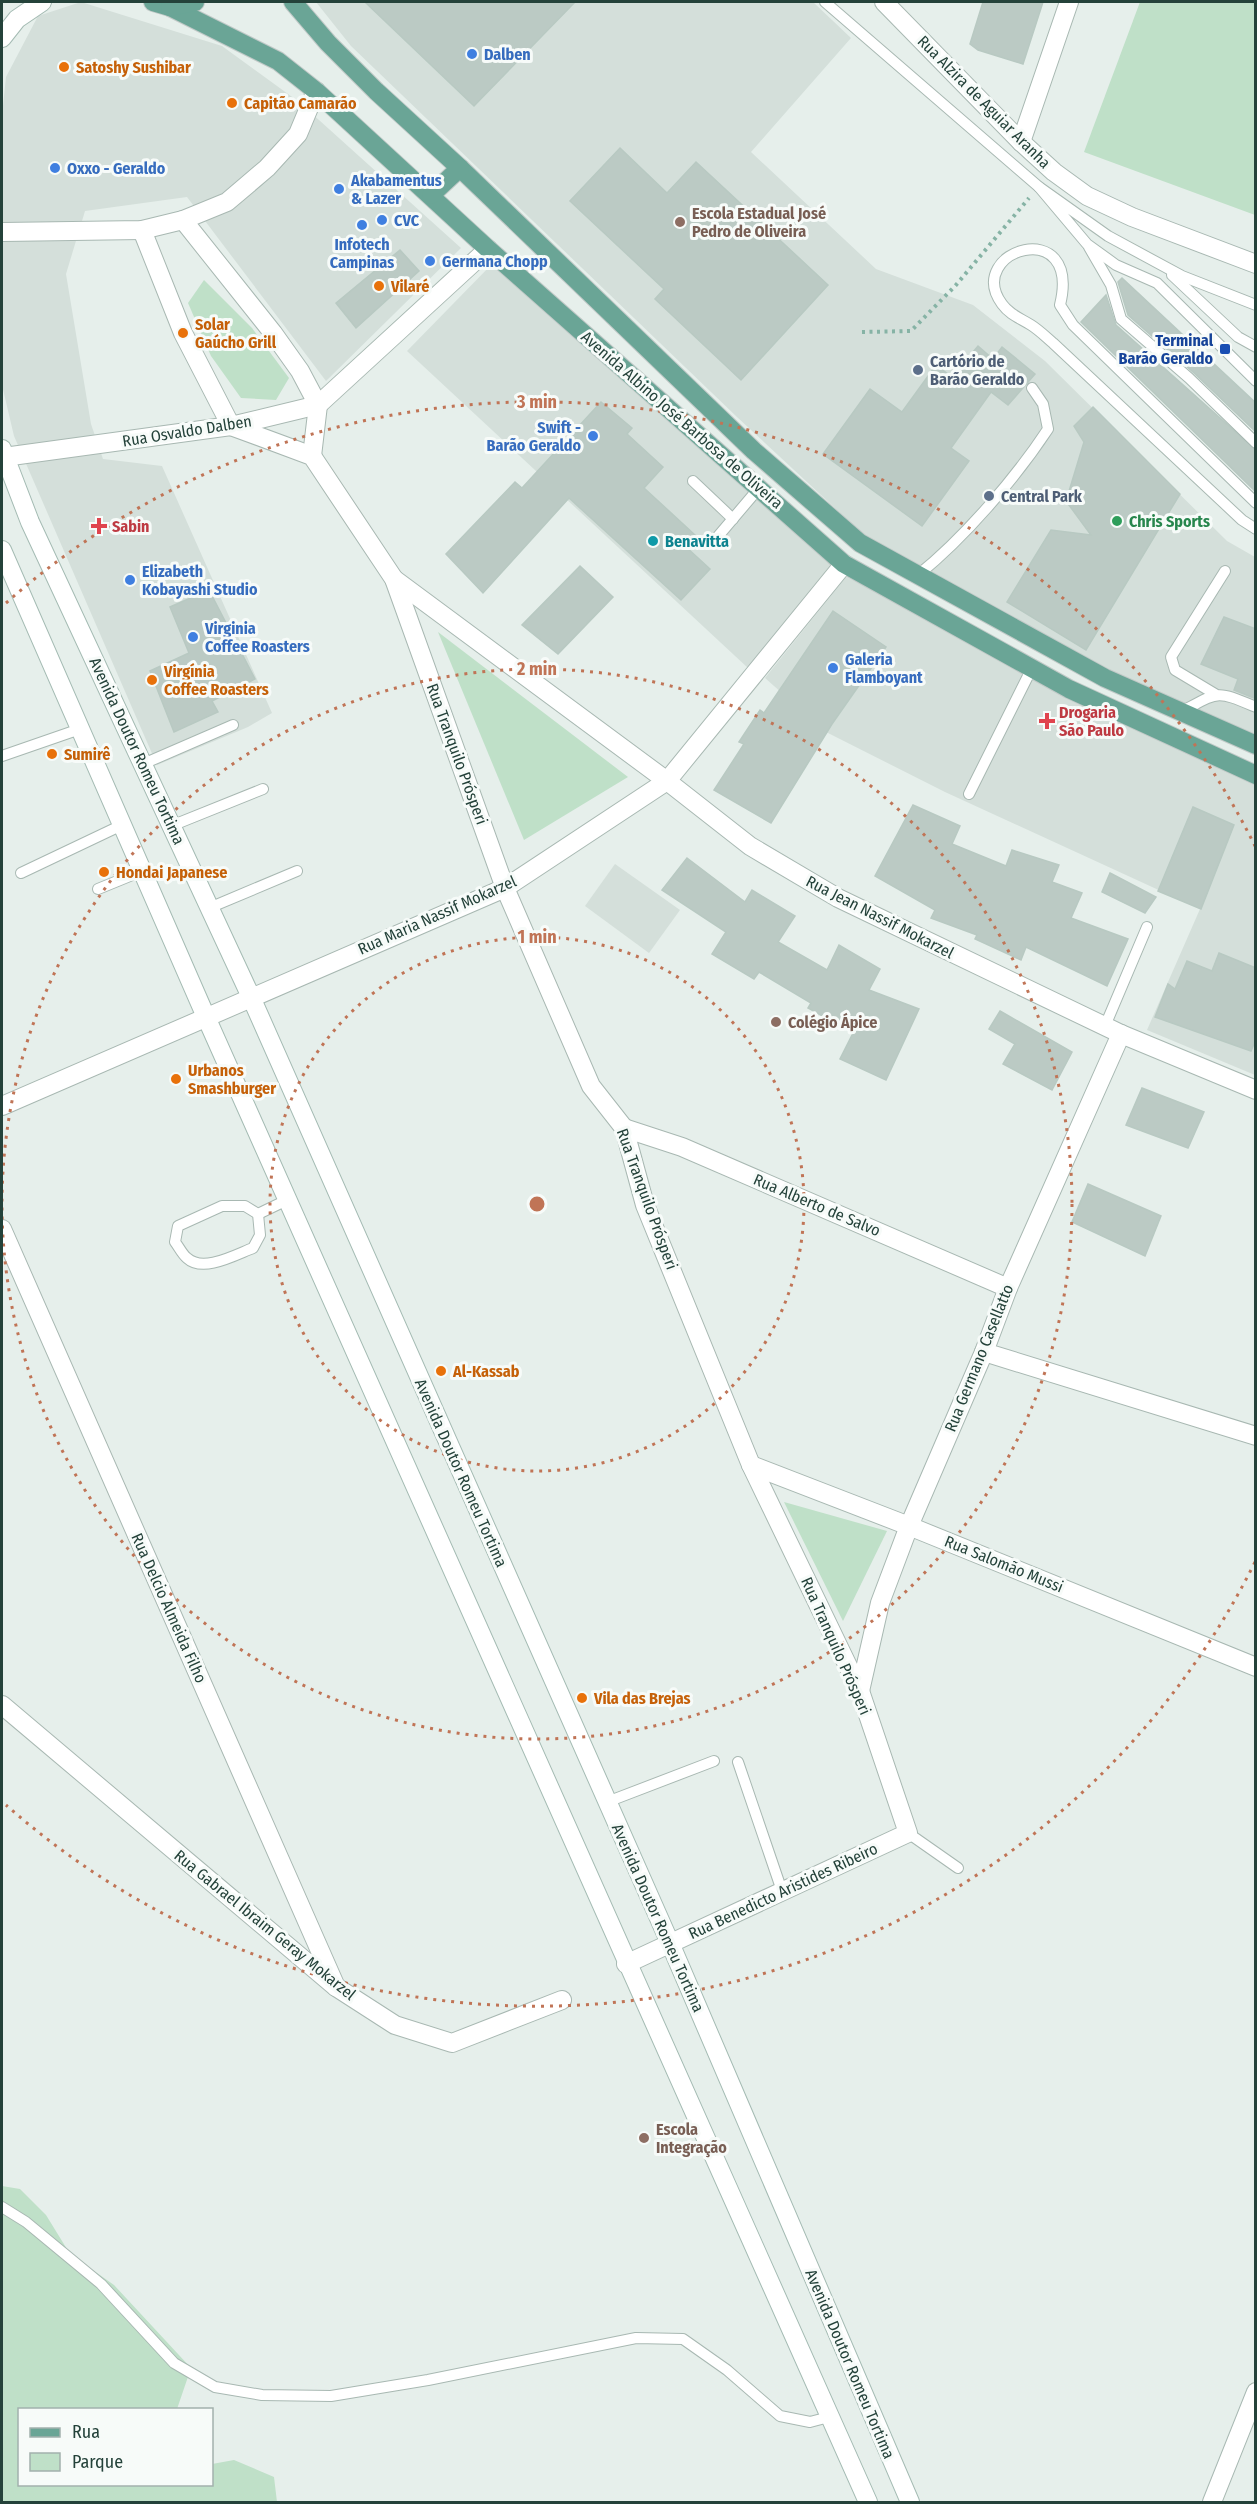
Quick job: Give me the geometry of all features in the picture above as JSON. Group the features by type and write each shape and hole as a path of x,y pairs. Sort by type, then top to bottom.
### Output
{"main road":[{"path":"161,4 195,2"},
{"name":"Avenida Albino José Barbosa de Oliveira","path":"293,2 328,43 376,91 460,168 754,451 860,543 1105,678 1256,745"},
{"name":"Avenida Albino José Barbosa de Oliveira","path":"161,4 278,61 316,91 488,249 844,564 1069,689 1256,775"},
{"path":"431,195 460,168"}],"street":[{"path":"2,38 17,19 42,2"},
{"name":"Rua Alzira de Aguiar Aranha","path":"884,2 1021,142 1054,172 1087,196 1132,217 1256,264"},
{"path":"1021,142 1069,2"},
{"path":"2,232 142,230 183,220 227,202 267,168 298,134 316,91"},
{"path":"142,230 183,333 231,426 312,456 318,405 300,371 273,333 183,220"},
{"name":"Rua Osvaldo Dalben","path":"3,453 231,426 318,405 488,249"},
{"name":"Avenida Doutor Romeu Tortima","path":"3,453 30,522 251,997 670,1943 910,2502"},
{"name":"Rua Tranquilo Prósperi","path":"312,456 394,579 505,888 591,1086 624,1128 645,1205 751,1465 860,1691 908,1833"},
{"path":"2,550 287,1200 868,2502"},
{"name":"Rua Maria Nassif Mokarzel","path":"2,1106 505,888 667,781 844,564"},
{"name":"Rua Jean Nassif Mokarzel","path":"394,579 667,781 750,846 838,898 1113,1030 1256,1090"},
{"name":"Rua Germano Casellatto","path":"860,1691 880,1604 909,1526 984,1352 1113,1030"},
{"name":"Rua Alberto de Salvo","path":"624,1128 682,1147 1008,1288"},
{"name":"Rua Delcio Almeida Filho","path":"2,1229 336,1987"},
{"path":"984,1352 1256,1436"},
{"name":"Rua Salomão Mussi","path":"751,1465 909,1526 1256,1667"},
{"name":"Rua Gabrael Ibraim Geray Mokarzel","path":"2,1705 336,1987 395,2025 452,2043 562,2000"},
{"name":"Rua Benedicto Aristides Ribeiro","path":"626,1964 908,1833"},
{"path":"1212,2502 1256,2392"}],"lane":[{"path":"825,2 1039,187 1108,236 1182,276 1256,305"},
{"path":"1039,187 1087,244 1111,285 1121,319 1189,378 1256,443"},
{"path":"1087,244 1116,265 1157,283 1256,381"},
{"path":"1256,503 1073,325 1060,305 1064,290 1062,273 1054,258 1042,250 1025,248 1008,255 997,269 995,287 1000,302 1012,315 1033,326 1053,343 1233,512 1256,529"},
{"path":"1162,265 1238,337 1256,346"},
{"path":"918,575 942,556 1026,462 1048,429 1043,404 1032,388"},
{"path":"693,481 733,519"},
{"path":"714,541 759,488"},
{"path":"1215,694 1174,670 1172,657 1225,571"},
{"path":"969,794 1032,668"},
{"path":"1181,712 1215,694 1226,694 1256,707"},
{"path":"143,764 233,725"},
{"path":"2,756 80,729"},
{"path":"171,826 263,789"},
{"path":"21,873 122,825"},
{"path":"99,889 142,871"},
{"path":"209,908 297,871"},
{"path":"1113,1030 1148,927"},
{"path":"258,1215 287,1200"},
{"path":"222,1206 245,1206 258,1215 260,1235 253,1248 218,1261 197,1264 186,1258 175,1242 178,1226 222,1206"},
{"path":"607,1802 714,1761"},
{"path":"738,1762 782,1891"},
{"path":"908,1833 958,1868"},
{"path":"2,2207 26,2222 101,2284 174,2363 215,2387 262,2395 331,2396 428,2380 636,2338 683,2339 727,2370 780,2416 810,2422 829,2417"}],"path":[{"path":"862,332 911,331 956,285 1039,187"}],"shaded area":[{"path":"81,2 222,46 299,102 461,248 326,381 187,197 85,211 66,274 91,424 103,459 162,466 272,713 248,727 157,765 14,436 2,385 2,115 6,77 38,16"},
{"path":"316,2 813,2 851,38 751,152 876,269 973,305 1045,361 1227,541 1255,557 1255,734 1138,685 863,534 737,417 351,46"},
{"path":"493,263 833,565 748,668 407,351"},
{"path":"846,577 1255,775 1255,1075 1147,1030 1200,909 945,792 826,732 765,678"},
{"path":"615,864 680,910 649,953 585,906"}],"green space":[{"path":"1140,2 1255,2 1255,215 1084,152"},
{"path":"204,280 252,328 289,378 276,400 241,398 211,356 188,303"},
{"path":"438,632 628,777 524,840"},
{"path":"784,1502 887,1531 843,1621"},
{"path":"2,2186 20,2189 46,2215 70,2254 114,2285 191,2368 177,2408 18,2408 18,2486 213,2486 213,2464 234,2460 274,2477 277,2502 2,2502"}],"building":[{"name":"Dalben","path":"365,2 575,2 474,106"},
{"path":"983,2 1043,2 1023,64 978,50 970,44"},
{"path":"620,148 667,193 696,162 828,285 741,380 655,299 664,289 570,201"},
{"name":"Vilaré","path":"400,250 419,271 356,328 336,303"},
{"path":"1122,278 1256,403 1256,432 1128,315 1118,282"},
{"path":"1106,295 1116,325 1256,450 1256,492 1081,322"},
{"path":"978,346 993,359 1002,347 1035,374 1008,405 991,392 951,448 969,461 922,526 823,454 870,389 902,412 936,365 952,377"},
{"path":"601,402 632,428 627,434 663,467 644,488 695,535 685,546 710,569 681,600 569,498 483,593 446,554 515,482 522,488"},
{"name":"Chris Sports","path":"1093,407 1180,494 1086,650 1007,602 1051,530 1091,535 1066,501 1084,442 1074,426"},
{"path":"580,566 613,597 558,654 522,625"},
{"path":"209,590 255,679 212,701 218,712 174,732 150,671 189,653 170,607"},
{"path":"833,611 886,647 832,724 771,823 714,790 744,744 739,742 760,710 764,713"},
{"path":"1224,617 1256,629 1256,699 1234,690 1238,679 1201,664"},
{"path":"913,805 960,826 952,844 1006,866 1012,850 1059,865 1052,882 1082,893 1071,918 1128,939 1107,986 1026,947 1021,960 975,939 977,935 931,918 935,910 875,876"},
{"path":"1193,807 1234,825 1201,909 1158,891"},
{"path":"687,858 745,902 752,890 795,916 778,942 827,970 839,945 880,969 869,990 919,1009 886,1080 840,1059 853,1033 808,1008 811,1003 759,972 754,979 712,954 726,932 662,890"},
{"path":"1110,873 1156,897 1145,913 1102,892"},
{"path":"1219,953 1256,968 1256,1039 1251,1051 1155,1017 1168,984 1175,989 1187,961 1212,971"},
{"path":"1000,1011 1072,1052 1052,1090 1003,1064 1015,1044 989,1029"},
{"path":"1142,1088 1204,1112 1188,1148 1126,1125"},
{"path":"1088,1184 1161,1216 1145,1256 1072,1222"}],"place":[{"name":"Dalben","path":"472,54"},
{"name":"Satoshy Sushibar","path":"64,67"},
{"name":"Capitão Camarão","path":"232,103"},
{"name":"Oxxo - Geraldo","path":"55,168"},
{"name":"Akabamentus & Lazer","path":"339,189"},
{"name":"CVC","path":"382,220"},
{"name":"Escola Estadual José Pedro de Oliveira","path":"680,222"},
{"name":"Infotech Campinas","path":"362,225"},
{"name":"Germana Chopp","path":"430,261"},
{"name":"Vilaré","path":"379,286"},
{"name":"Solar Gaúcho Grill","path":"183,333"},
{"name":"Terminal Barão Geraldo","path":"1225,349"},
{"name":"Cartório de Barão Geraldo","path":"918,370"},
{"name":"Swift - Barão Geraldo","path":"593,436"},
{"name":"Central Park","path":"989,496"},
{"name":"Chris Sports","path":"1117,521"},
{"name":"Sabin","path":"99,526"},
{"name":"Benavitta","path":"653,541"},
{"name":"Elizabeth Kobayashi Studio","path":"130,580"},
{"name":"Virginia Coffee Roasters","path":"193,637"},
{"name":"Galeria Flamboyant","path":"833,668"},
{"name":"Virgínia Coffee Roasters","path":"152,680"},
{"name":"Drogaria São Paulo","path":"1047,721"},
{"name":"Sumirê","path":"52,754"},
{"name":"Hondai Japanese","path":"104,872"},
{"name":"Colégio Ápice","path":"776,1022"},
{"name":"Urbanos Smashburger","path":"176,1079"},
{"name":"Al-Kassab","path":"441,1371"},
{"name":"Vila das Brejas","path":"582,1698"},
{"name":"Escola Integração","path":"644,2138"}]}
